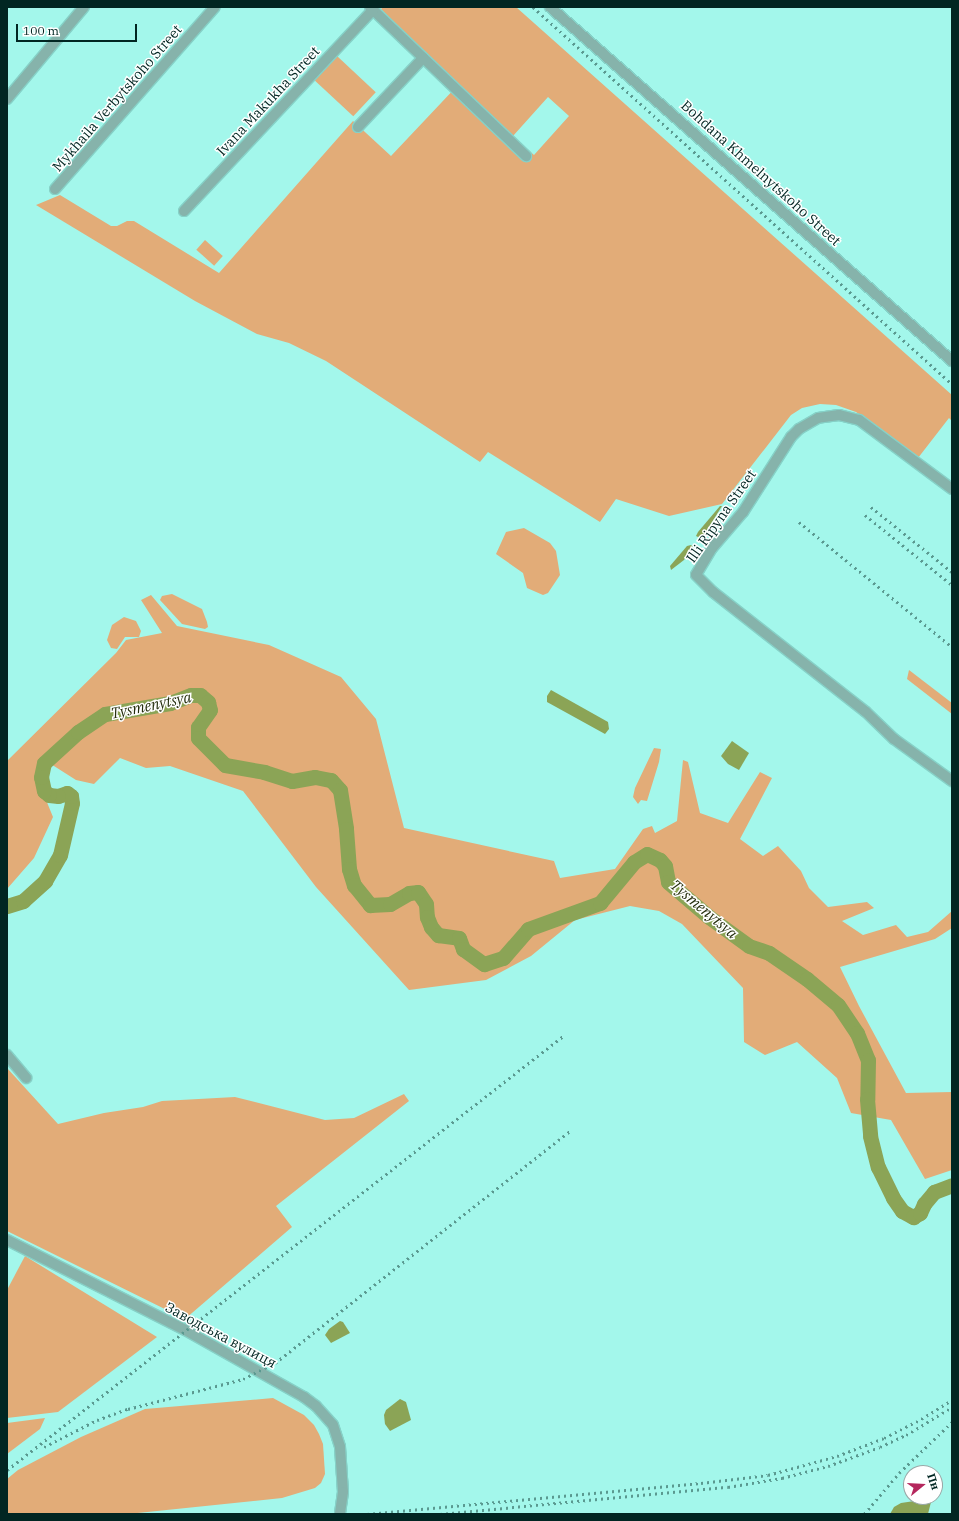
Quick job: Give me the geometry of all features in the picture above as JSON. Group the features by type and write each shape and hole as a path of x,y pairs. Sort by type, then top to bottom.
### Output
{"street":[{"path":"7,99 84,7"},
{"name":"Mykhaila Verbytskoho Street","path":"55,188 215,7"},
{"name":"Bohdana Khmelnytskoho Street","path":"550,7 952,361"},
{"path":"371,9 526,156"},
{"name":"Ivana Makukha Street","path":"184,211 371,9"},
{"path":"358,127 423,58"},
{"name":"Illi Ripyna Street","path":"952,489 859,420 839,415 818,418 799,429 791,438 743,512 712,548 696,575 713,592 866,712 894,739 952,781"},
{"path":"7,1055 26,1078"},
{"name":"Заводська вулиця","path":"7,1240 184,1330 304,1397 316,1406 333,1426 340,1447 343,1492 340,1514"}],"shaded area":[{"path":"383,7 516,7 952,395 952,421 949,418 918,458 856,412 836,405 820,404 802,408 791,415 722,504 669,516 616,499 600,522 488,452 480,462 326,361 289,343 257,334 195,301 36,205 60,195 111,226 117,226 127,221 134,221 219,273 353,121 391,156 458,85 381,9","holes":["548,97 569,116 534,155 513,136"]},
{"path":"337,56 376,92 353,116 314,80"},
{"path":"205,240 223,256 214,266 196,250"},
{"path":"720,506 722,506 704,535 698,537 696,536 698,532"},
{"path":"524,528 550,543 556,551 560,575 548,593 543,595 527,588 523,573 496,554 506,532"},
{"path":"691,545 693,547 684,560 671,570 670,566 687,546"},
{"path":"172,594 202,609 208,627 205,629 182,624 160,600 162,596"},
{"path":"151,595 177,626 269,645 341,677 376,719 404,828 554,861 560,878 615,869 643,829 652,826 655,833 677,821 683,760 688,762 700,813 728,823 760,772 772,778 740,839 763,856 778,846 801,871 809,888 828,907 867,902 874,908 842,921 863,935 896,925 907,937 928,932 952,911 952,928 935,939 840,967 859,1006 906,1093 952,1092 952,1170 925,1179 891,1120 851,1113 837,1078 797,1042 765,1055 744,1042 743,988 682,924 659,911 630,906 575,920 531,956 486,980 409,990 316,887 243,791 170,766 146,768 120,758 94,784 76,780 43,759 35,773 53,817 34,858 7,889 7,761 116,653 126,640 162,633 141,600"},
{"path":"124,617 136,621 141,631 139,637 125,637 117,649 111,648 107,640 112,625"},
{"path":"909,670 952,703 952,714 907,679"},
{"path":"551,690 608,722 609,729 605,734 547,702 547,696"},
{"path":"732,741 749,753 739,770 728,764 721,756"},
{"path":"654,748 661,749 659,762 647,801 641,800 638,804 633,797 635,788"},
{"path":"7,1068 58,1124 104,1113 143,1107 162,1101 235,1097 325,1120 354,1118 404,1094 409,1101 276,1206 292,1227 185,1319 7,1231"},
{"path":"25,1256 157,1337 58,1412 7,1418 7,1290"},
{"path":"340,1321 343,1322 350,1333 331,1343 325,1335 329,1329"},
{"path":"273,1398 304,1415 314,1425 319,1434 323,1444 325,1474 321,1483 315,1488 282,1498 128,1514 7,1514 7,1479 18,1470 81,1437 145,1409"},
{"path":"400,1399 406,1402 411,1420 390,1431 385,1424 384,1415 386,1410"},
{"path":"45,1418 40,1429 7,1454 7,1423"},
{"path":"903,1503 903,1505 930,1505 928,1514 890,1514 894,1507"}],"waterway":[{"name":"Tysmenytsya","path":"7,906 23,901 45,881 60,855 72,803 71,796 67,793 58,796 49,795 44,791 41,777 44,763 78,732 105,714 170,703 191,695 200,695 208,702 210,710 198,727 198,738 225,765 264,772 292,781 315,777 331,780 340,790 346,829 349,869 354,885 370,905 390,904 409,893 418,892 426,904 427,917 431,927 438,935 459,938 463,949 484,964 503,958 528,929 600,903 634,862 647,854 660,860 665,866 668,882 709,917 749,946 769,953 807,979 838,1005 857,1033 868,1060 867,1099 870,1136 878,1167 893,1198 902,1211 913,1217 920,1213 924,1204 934,1192 952,1185"}],"railway":[{"path":"533,7 952,384"},
{"path":"871,507 952,572"},
{"path":"865,515 952,585"},
{"path":"799,522 952,647"},
{"path":"7,1470 563,1036"},
{"path":"44,1447 97,1420 128,1409 243,1379 275,1363 571,1130"},
{"path":"367,1514 701,1483 768,1475 837,1456 884,1438 916,1422 952,1400"},
{"path":"440,1514 728,1487 782,1478 828,1466 880,1447 906,1435 952,1407"},
{"path":"864,1514 899,1473 952,1422"}]}
